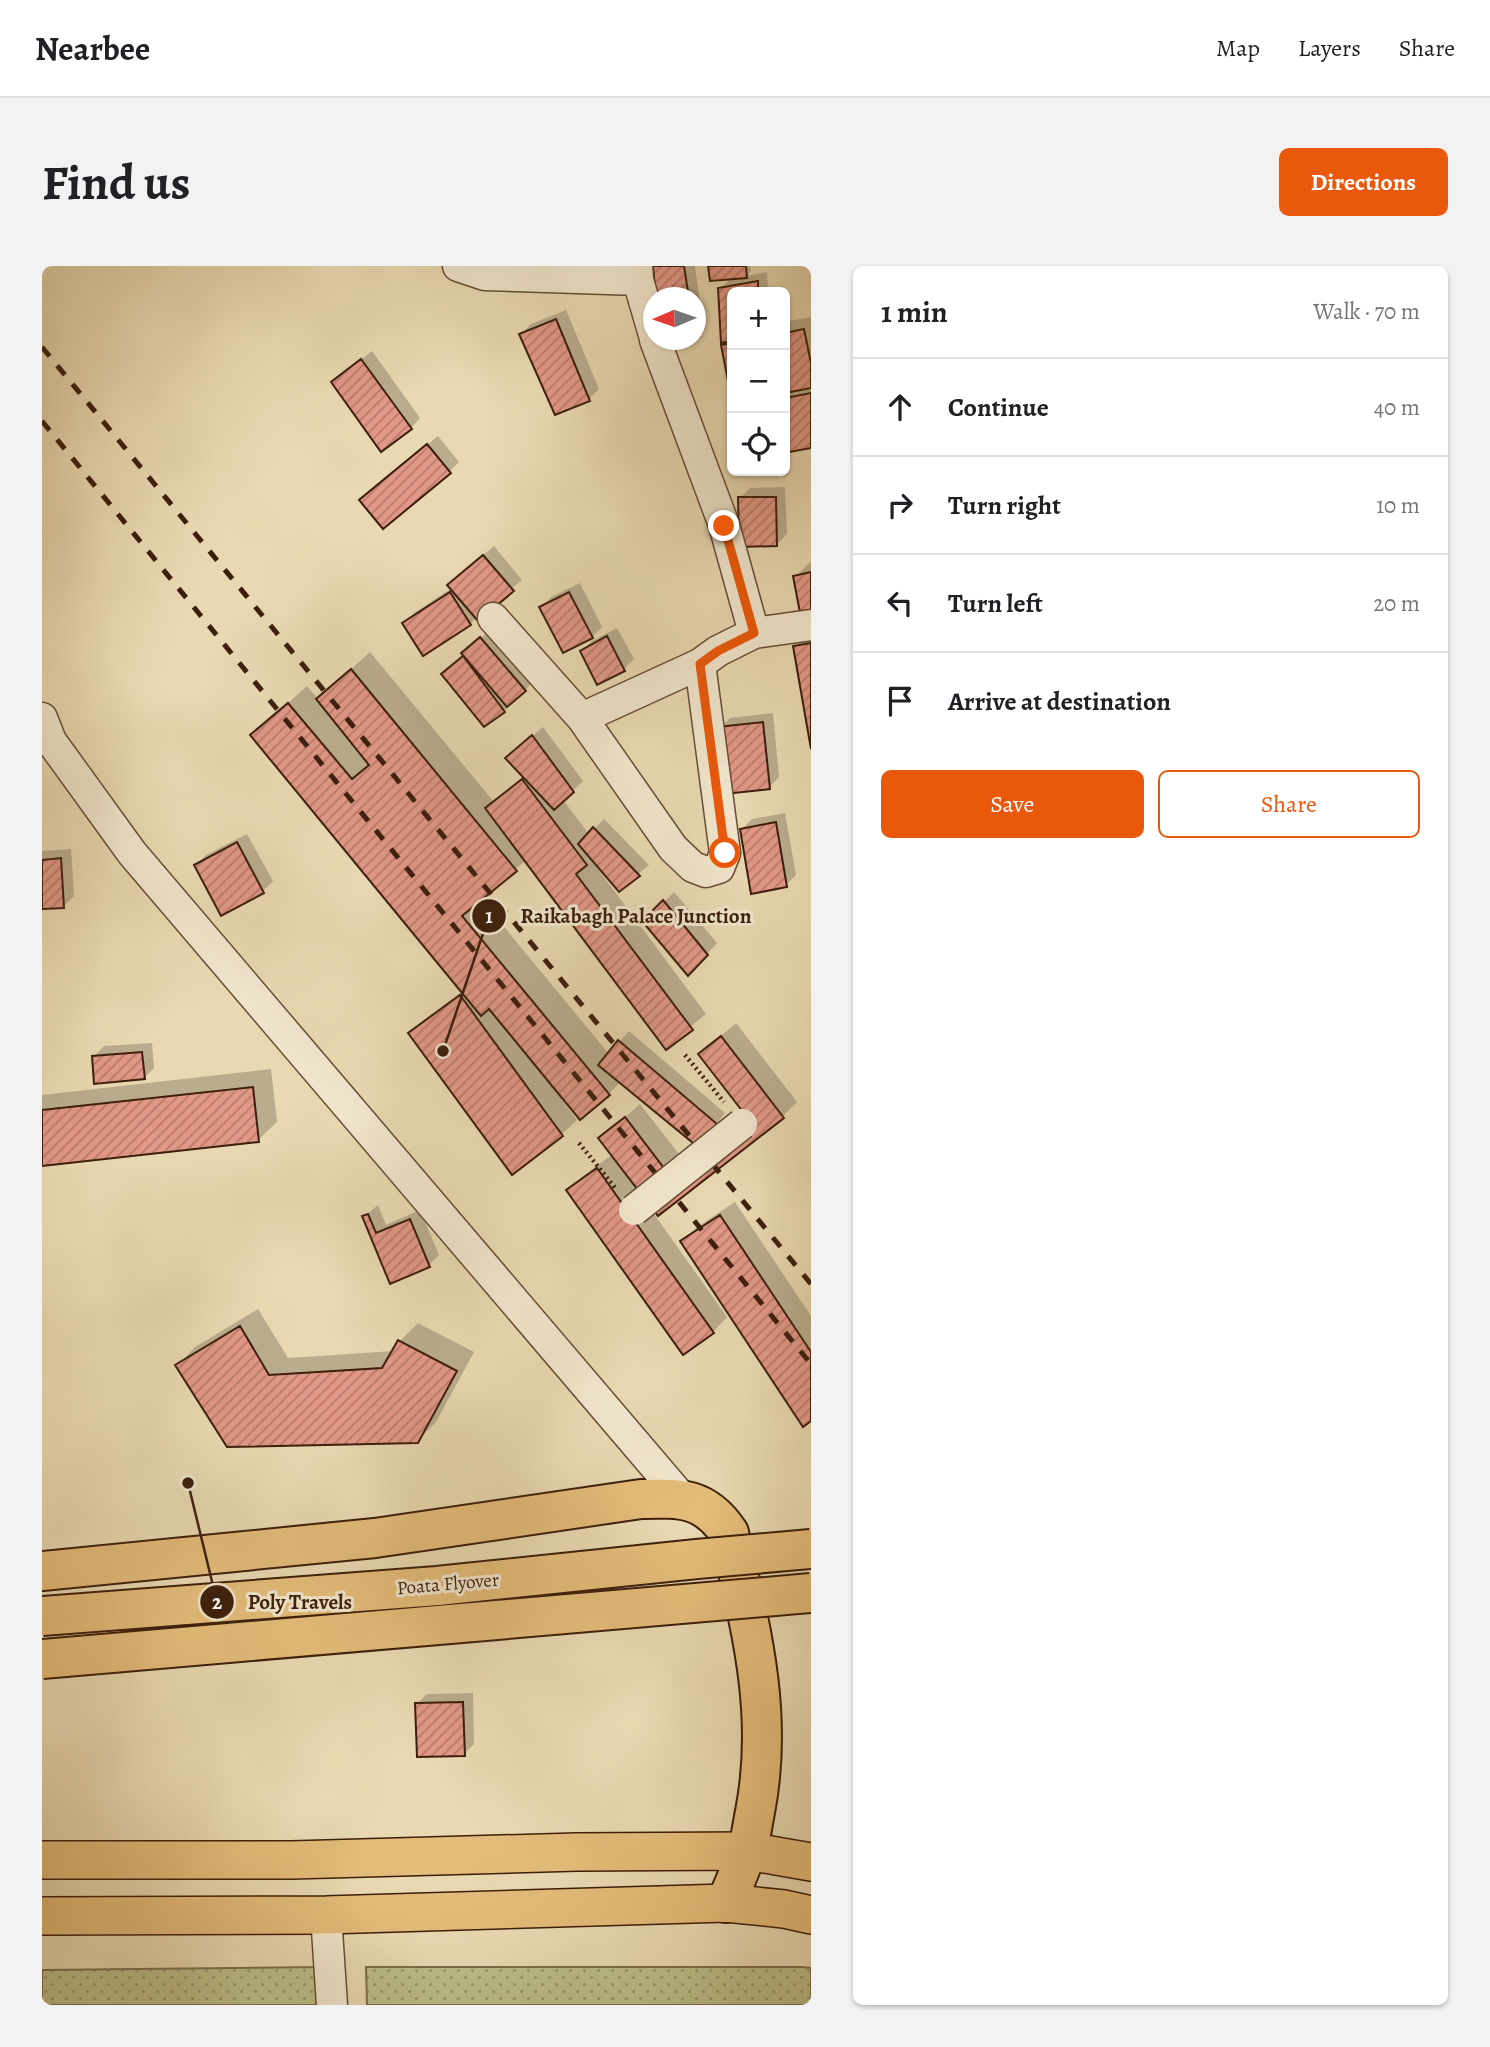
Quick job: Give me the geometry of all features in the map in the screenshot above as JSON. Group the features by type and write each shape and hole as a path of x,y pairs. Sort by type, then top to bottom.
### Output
{"highway":[{"path":"42,1571 374,1538 641,1499 682,1498 706,1508 720,1519 729,1534 755,1642 763,1735 762,1774 747,1851 726,1903"},
{"name":"Poata Flyover","path":"42,1616 437,1586 811,1549"},
{"name":"Poata Flyover","path":"42,1659 811,1593"}],"main road":[{"path":"42,1860 292,1860 577,1852 747,1851 811,1862"},
{"path":"292,1860 310,1915"},
{"path":"42,1916 310,1915 726,1903 784,1909 811,1915"}],"street":[{"path":"458,266 485,275 638,273 643,293"},
{"path":"659,350 724,526 754,633"},
{"path":"493,618 582,719 673,848 693,867 706,872 719,868 725,853 700,664"},
{"path":"582,719 700,664 718,651 754,633 811,625"},
{"path":"42,718 51,741 132,853 682,1498"},
{"path":"634,1210 742,1124"},
{"path":"310,1915 332,2005"}],"path":[{"path":"685,1055 742,1124"},
{"path":"579,1143 634,1210"}],"green space":[{"path":"320,1967 320,2005 42,2005 42,1970"},
{"path":"366,1967 802,1967 811,1968 811,2005 367,2005"}],"building":[{"path":"653,266 684,266 687,287 655,287"},
{"path":"708,266 746,266 747,278 710,281"},
{"path":"758,281 758,287 727,287 727,342 721,343 718,288"},
{"path":"556,319 590,401 555,415 519,334"},
{"path":"804,329 811,363 811,388 790,392 790,350 790,332"},
{"path":"727,344 727,376 721,345"},
{"path":"361,359 412,429 381,452 331,382"},
{"path":"811,393 811,448 790,452 790,397"},
{"path":"427,444 451,473 383,529 359,500"},
{"path":"738,497 776,497 777,546 739,547"},
{"path":"483,555 514,591 478,621 447,585"},
{"path":"811,572 811,617 801,618 793,576"},
{"path":"450,592 471,625 423,656 402,623"},
{"path":"569,592 593,638 563,653 539,607"},
{"path":"607,636 625,671 597,685 580,651"},
{"path":"480,637 526,691 507,707 461,653"},
{"path":"811,643 811,749 793,646"},
{"path":"463,656 505,712 484,727 441,674"},
{"path":"351,669 517,871 462,916 610,1095 580,1120 489,1009 481,1016 250,735 288,703 352,779 369,765 316,699"},
{"path":"763,722 770,789 725,794 718,727"},
{"path":"532,735 574,792 554,810 505,758"},
{"path":"522,779 587,865 576,874 693,1030 666,1050 485,808"},
{"path":"776,822 787,887 751,894 740,829"},
{"path":"593,827 640,876 619,892 578,844"},
{"path":"237,842 264,893 221,916 194,865"},
{"path":"61,858 64,908 42,909 42,860"},
{"path":"663,900 708,955 688,976 642,921"},
{"path":"460,995 563,1136 512,1175 408,1033"},
{"path":"721,1036 784,1118 658,1216 598,1138 625,1117 667,1172 743,1112 698,1054"},
{"path":"618,1040 717,1124 698,1147 598,1065"},
{"path":"142,1052 145,1079 94,1084 92,1056"},
{"path":"253,1087 259,1142 42,1166 42,1110"},
{"path":"597,1168 714,1333 683,1355 566,1190"},
{"path":"368,1214 376,1233 410,1219 430,1267 390,1284 362,1216"},
{"path":"720,1215 811,1352 811,1421 803,1427 680,1241"},
{"path":"240,1326 269,1375 382,1368 398,1340 457,1371 418,1443 227,1447 175,1365"},
{"path":"463,1702 465,1756 417,1757 415,1703"}],"railway":[{"path":"42,347 811,1284"},
{"path":"42,421 811,1364"}],"place":[{"name":"Raikabagh Palace Junction","path":"443,1051"},
{"name":"Poly Travels","path":"188,1483"}],"route":[{"path":"724,526 754,633 718,651 700,664 725,853"}]}
